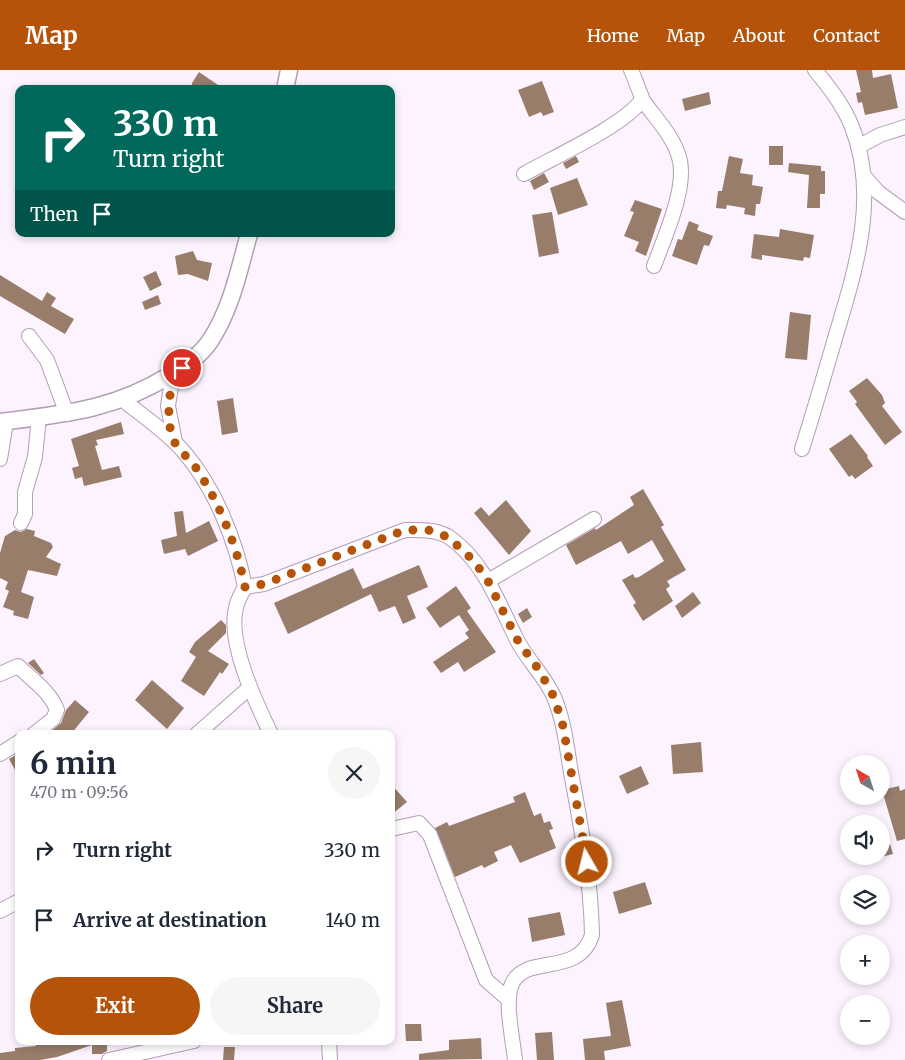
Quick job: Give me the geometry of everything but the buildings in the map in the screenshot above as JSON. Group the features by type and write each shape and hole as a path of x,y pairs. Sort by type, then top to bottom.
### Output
{"street":[{"path":"286,85 289,70"},
{"path":"632,70 641,92 642,100 658,118 670,137 680,162 678,190 667,230 654,266"},
{"path":"802,449 859,261 863,221 863,175 852,125 833,93 814,70"},
{"path":"524,174 602,131 637,107 642,100"},
{"path":"858,146 880,134 905,127"},
{"path":"863,175 878,192 905,212"},
{"path":"0,459 3,422 67,414 123,400 173,374 190,362 210,340 226,309 248,237"},
{"path":"29,336 47,360 67,414"},
{"path":"173,374 168,406 175,442"},
{"path":"123,400 175,442 196,468 215,502 233,544 245,587 235,609 235,628 249,688 269,730"},
{"path":"21,523 25,514 24,492 35,457 39,417"},
{"path":"488,581 594,520"},
{"path":"245,587 264,584 405,530 428,530 448,537 474,561 488,581 518,641 539,670 554,697 563,726 586,846 592,935 589,945 582,954 570,960 532,969 518,975 511,984 509,1000 514,1060"},
{"path":"0,674 18,666 29,678 50,694 57,710 53,719 39,730"},
{"path":"202,730 249,688"},
{"path":"0,754 15,745"},
{"path":"395,828 419,824 430,835 486,980 509,1000"},
{"path":"0,911 15,902"},
{"path":"109,1060 176,1045"},
{"path":"329,1045 330,1060"}],"route":[{"path":"182,368 173,374 168,406 175,442 196,468 215,502 233,544 245,587 264,584 293,571 405,530 428,530 448,537 474,561 488,581 518,641 539,670 554,697 563,726 586,846 587,862"}]}
